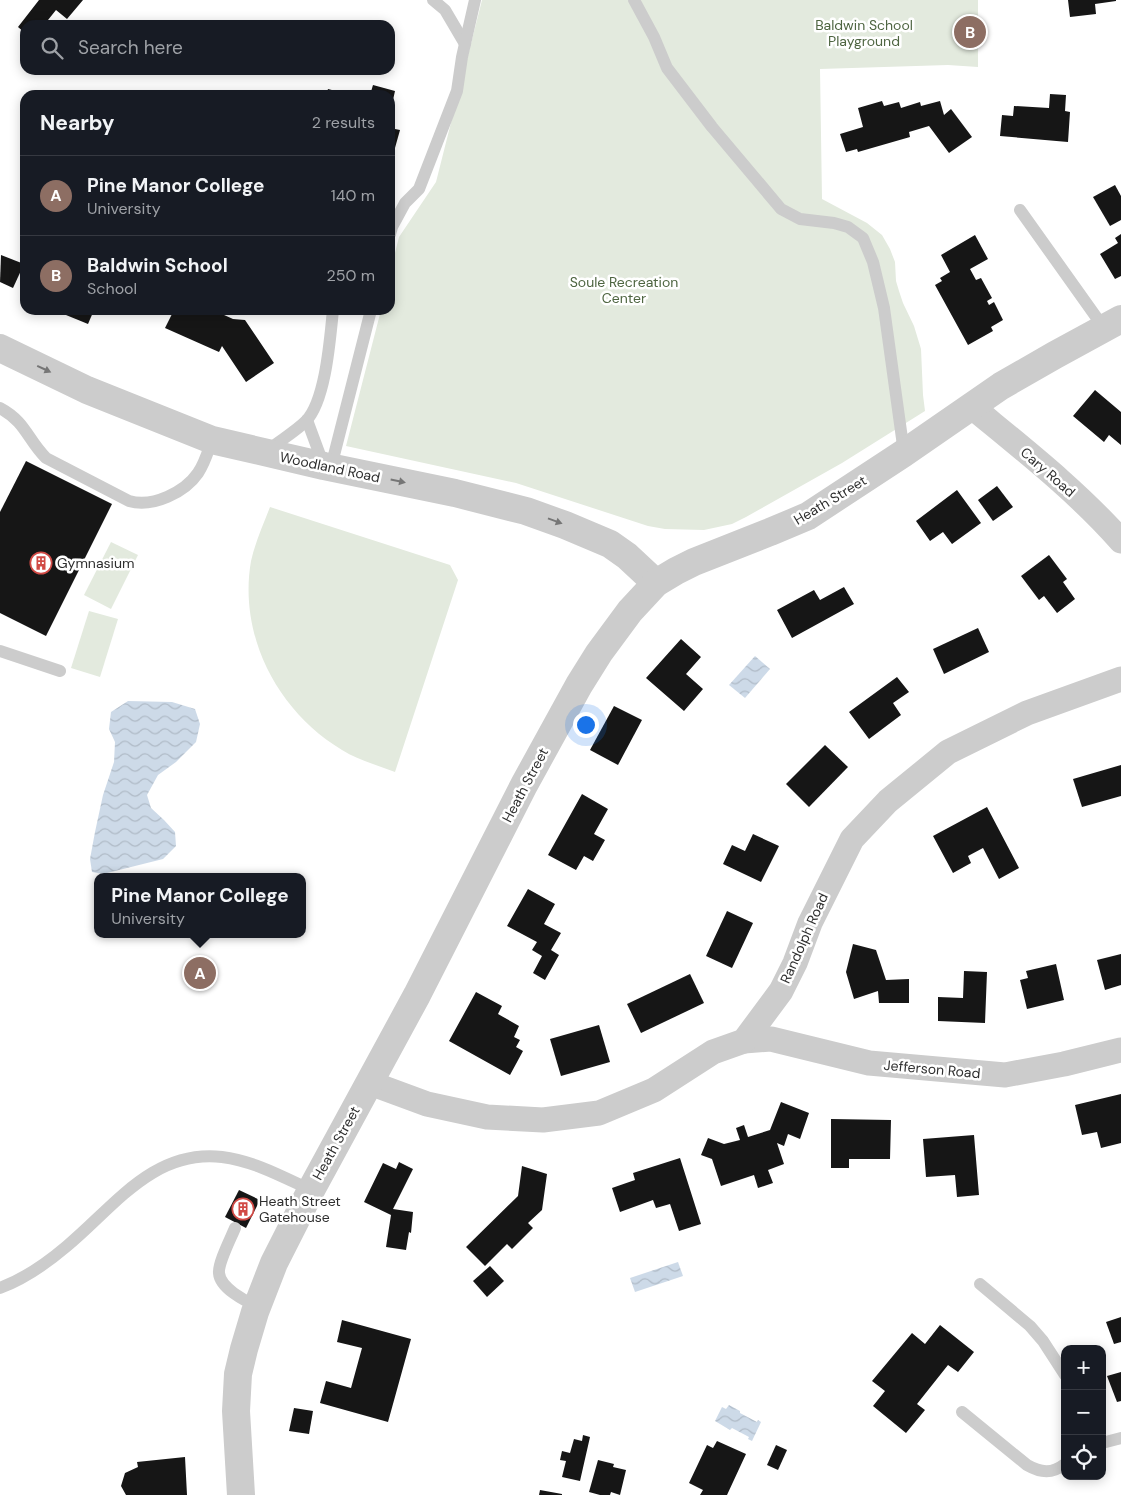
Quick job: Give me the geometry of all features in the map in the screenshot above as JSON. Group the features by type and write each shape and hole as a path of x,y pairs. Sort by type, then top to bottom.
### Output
{"street":[{"name":"Heath Street","path":"241,1495 236,1411 240,1362 257,1306 274,1263 311,1190 417,995 524,785 599,653 630,611 656,584 694,562 808,516 1001,386 1113,324"},
{"name":"Woodland Road","path":"0,348 88,390 212,440 327,467 454,493 526,511 565,525 610,544 627,556 656,584"},
{"name":"Cary Road","path":"971,406 1027,452 1102,519 1121,542"},
{"name":"Randolph Road","path":"744,1040 781,991 795,963 810,923 852,839 888,801 948,752 1027,713 1121,679"},
{"name":"Jefferson Road","path":"744,1040 771,1039 869,1064 1005,1075 1064,1064 1121,1050"},
{"path":"370,1083 427,1104 487,1117 543,1120 599,1113 654,1090 713,1052 744,1040"}],"lane":[{"path":"433,0 445,10 465,44"},
{"path":"395,221 405,203 419,189 457,91 475,0"},
{"path":"634,0 654,37 667,68 712,127 781,209 800,220 834,223 848,227 864,238 873,262 884,308 904,453"},
{"path":"1020,210 1113,324"},
{"path":"265,453 307,420 317,401 328,362 333,315"},
{"path":"327,467 370,315"},
{"path":"0,408 24,427 38,451 46,458 122,498 136,503 145,503 166,497 189,484 200,470 212,440"},
{"path":"307,420 327,467"},
{"path":"0,651 60,671"},
{"path":"0,1288 21,1278 68,1246 134,1184 164,1166 179,1161 209,1156 224,1157 249,1163 311,1190"},
{"path":"235,1228 221,1262 219,1276 237,1296 257,1306"},
{"path":"980,1284 1030,1326 1043,1341 1061,1369"},
{"path":"962,1412 1027,1465 1043,1472 1051,1471 1061,1466"},
{"path":"1106,1442 1121,1438"}],"green space":[{"name":"Soule Recreation Center","path":"482,0 978,0 978,67 948,65 820,69 822,199 867,223 882,235 890,249 895,262 896,281 899,291 914,326 921,349 925,411 842,463 732,524 704,530 665,529 648,526 516,483 346,446 380,315 395,315 395,253 399,237 436,182"},
{"path":"270,507 450,565 458,580 395,772 348,754 319,734 299,715 282,693 268,669 257,644 251,617 249,589 251,561"},
{"path":"111,542 138,555 111,609 84,595"},
{"path":"89,611 118,619 100,677 71,668"}],"water":[{"path":"755,656 770,669 745,698 729,685"},
{"path":"128,701 172,702 195,709 200,724 196,742 176,762 158,775 147,795 151,808 175,832 176,846 163,859 107,873 98,873 92,872 90,859 103,795 114,762 115,742 109,729 111,712"},
{"path":"678,1262 683,1276 635,1292 630,1278"},
{"path":"729,1405 740,1411 740,1413 757,1422 758,1420 761,1422 752,1441 748,1439 749,1437 732,1428 730,1430 715,1421 722,1407 726,1409"}],"building":[{"path":"39,0 83,0 67,19 56,10 48,20 23,20"},
{"path":"1068,0 1116,1 1095,4 1096,14 1070,17"},
{"path":"373,85 391,90 372,90"},
{"path":"1050,94 1066,95 1065,111 1070,112 1068,142 1000,136 1002,115 1013,116 1014,106 1049,108"},
{"path":"882,101 884,106 899,102 901,108 920,102 921,106 940,101 944,115 951,109 972,137 949,153 929,126 909,132 910,137 858,152 857,149 846,152 840,134 863,127 858,108"},
{"path":"395,129 400,130 395,148"},
{"path":"1115,185 1121,196 1121,220 1110,226 1093,197"},
{"path":"1121,234 1121,276 1115,279 1100,254 1118,243 1115,238"},
{"path":"975,235 988,259 970,269 976,280 981,278 992,298 987,301 989,305 994,302 1003,320 991,327 993,331 968,345 935,285 942,281 940,278 950,272 941,255"},
{"path":"1,255 20,262 20,273 13,288 0,282"},
{"path":"66,315 92,315 88,324"},
{"path":"172,315 224,315 233,319 245,320 274,363 246,382 222,346 219,352 165,328"},
{"path":"1095,390 1121,412 1121,445 1109,435 1104,442 1073,416"},
{"name":"Gymnasium","path":"26,461 112,504 46,636 0,613 0,512"},
{"path":"997,486 1013,507 993,521 978,500"},
{"path":"957,490 981,523 952,544 943,532 930,541 916,521"},
{"path":"1049,555 1067,579 1063,582 1075,599 1057,613 1044,596 1039,600 1021,576"},
{"path":"844,587 854,604 792,638 777,610 814,590 820,600"},
{"path":"978,628 989,652 944,674 933,649"},
{"path":"681,639 701,657 686,674 703,689 684,711 646,678"},
{"path":"897,677 909,692 893,703 901,715 869,739 849,712"},
{"path":"614,706 642,720 618,765 590,750"},
{"path":"825,745 848,767 809,807 786,784"},
{"path":"1121,765 1121,796 1082,807 1073,779"},
{"path":"582,794 608,809 594,834 605,840 593,861 584,856 576,870 548,855"},
{"path":"987,807 1019,868 999,879 983,848 968,856 971,863 953,873 933,836"},
{"path":"753,834 779,846 761,882 723,864 732,845 745,851"},
{"path":"528,889 555,904 544,924 561,933 551,950 559,955 545,980 533,973 542,956 532,950 537,942 507,926"},
{"path":"727,911 753,923 732,968 706,956"},
{"path":"853,944 876,950 886,980 909,979 909,1003 879,1003 878,991 854,999 846,972"},
{"path":"1121,954 1121,985 1105,990 1097,960"},
{"path":"1056,964 1064,1000 1027,1009 1020,980 1028,978 1026,971"},
{"path":"964,971 987,972 985,1023 938,1021 938,997 963,998"},
{"path":"690,974 704,1003 641,1033 627,1004"},
{"path":"476,992 502,1006 498,1014 519,1026 514,1037 520,1040 516,1047 523,1051 510,1075 449,1041"},
{"path":"599,1025 610,1062 561,1076 550,1039"},
{"path":"1121,1094 1121,1143 1101,1148 1097,1132 1082,1135 1075,1105"},
{"path":"781,1102 809,1113 800,1139 788,1134 784,1146 777,1143 784,1164 768,1170 773,1183 758,1188 754,1175 721,1186 712,1159 701,1155 708,1138 724,1144 740,1140 736,1128 744,1125 748,1137 770,1130"},
{"path":"831,1119 891,1120 890,1159 849,1159 849,1168 831,1168"},
{"path":"974,1135 979,1195 957,1197 955,1175 926,1177 923,1139"},
{"path":"680,1158 701,1224 679,1231 670,1204 656,1208 653,1200 620,1212 612,1188 635,1180 633,1173"},
{"path":"399,1162 413,1169 393,1209 413,1212 411,1233 409,1232 406,1250 386,1247 391,1215 364,1202 383,1163 396,1169"},
{"path":"522,1166 547,1174 542,1210 528,1223 533,1228 512,1249 507,1244 485,1266 466,1247 518,1196"},
{"name":"Heath Street Gatehouse","path":"239,1190 260,1200 246,1228 225,1217"},
{"path":"490,1266 504,1281 487,1297 473,1281"},
{"path":"1121,1317 1121,1342 1114,1344 1106,1322"},
{"path":"342,1320 411,1339 388,1422 320,1403 326,1381 351,1388 362,1348 337,1342"},
{"path":"940,1325 974,1352 958,1372 948,1365 917,1404 925,1410 906,1433 873,1406 885,1391 872,1381 912,1333 925,1344"},
{"path":"1121,1372 1121,1401 1117,1402 1107,1376"},
{"path":"294,1408 313,1411 309,1434 289,1431"},
{"path":"583,1435 590,1437 580,1481 562,1477 566,1461 560,1460 562,1451 570,1453 574,1439 582,1441"},
{"path":"717,1441 746,1454 727,1495 700,1495 703,1490 689,1483 707,1445 713,1448"},
{"path":"776,1445 787,1450 778,1470 767,1465"},
{"path":"185,1457 187,1495 126,1495 121,1486 125,1473 138,1467 137,1462"},
{"path":"598,1460 614,1464 613,1467 626,1470 620,1495 611,1492 610,1495 600,1495 589,1492"},
{"path":"540,1490 562,1494 562,1495 539,1495"}],"place":[{"name":"Baldwin School","path":"970,32"},
{"name":"Gymnasium","path":"41,563"},
{"name":"Pine Manor College","path":"200,973"},
{"name":"Heath Street Gatehouse","path":"243,1209"}],"park label":[{"name":"Baldwin School Playground","path":"864,33"}]}
